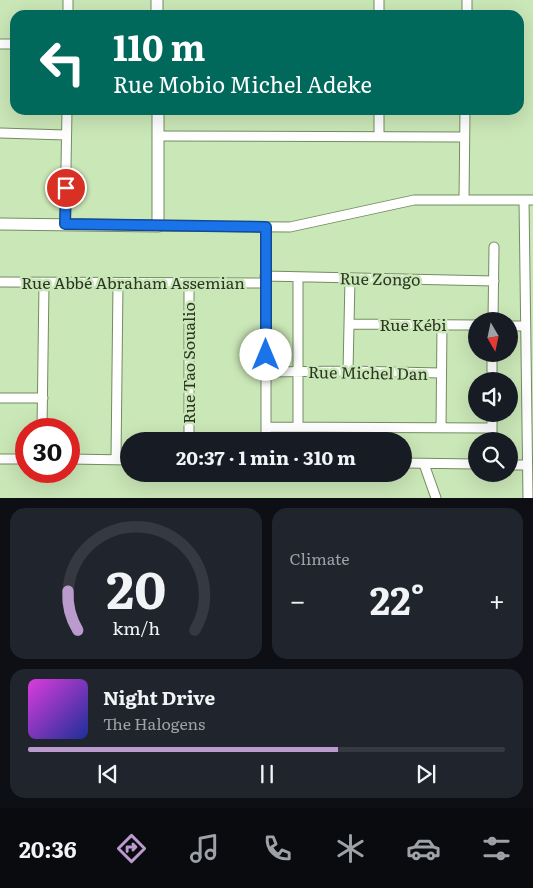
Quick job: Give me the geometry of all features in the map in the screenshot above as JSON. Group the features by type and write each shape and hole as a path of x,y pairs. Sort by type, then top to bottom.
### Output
{"street":[{"path":"65,224 66,115"},
{"path":"158,115 158,226"},
{"path":"379,115 379,136"},
{"path":"464,199 465,115"},
{"path":"0,133 66,135"},
{"path":"158,136 464,137"},
{"path":"0,224 290,226 414,200 528,200 525,326 528,498"},
{"path":"266,227 266,432"},
{"path":"493,312 494,246"},
{"path":"298,277 298,427"},
{"name":"Rue Zongo","path":"265,280 298,277 494,281"},
{"path":"348,371 350,279"},
{"name":"Rue Abbé Abraham Assemian","path":"0,282 189,284 265,280"},
{"path":"42,418 44,283"},
{"path":"116,460 118,283"},
{"name":"Rue Tao Soualio","path":"189,284 189,432"},
{"name":"Rue Kébi","path":"350,324 468,326"},
{"path":"441,428 442,325"},
{"path":"518,326 525,326"},
{"name":"Rue Michel Dan","path":"266,372 441,373"},
{"path":"0,398 43,398"},
{"path":"492,422 492,432"},
{"path":"266,427 492,428"},
{"path":"0,459 15,459"},
{"path":"80,459 120,460"},
{"path":"412,463 468,464"},
{"path":"424,464 436,498"},
{"path":"518,465 528,465"}],"route":[{"path":"66,188 65,224 266,227 266,355"}]}
